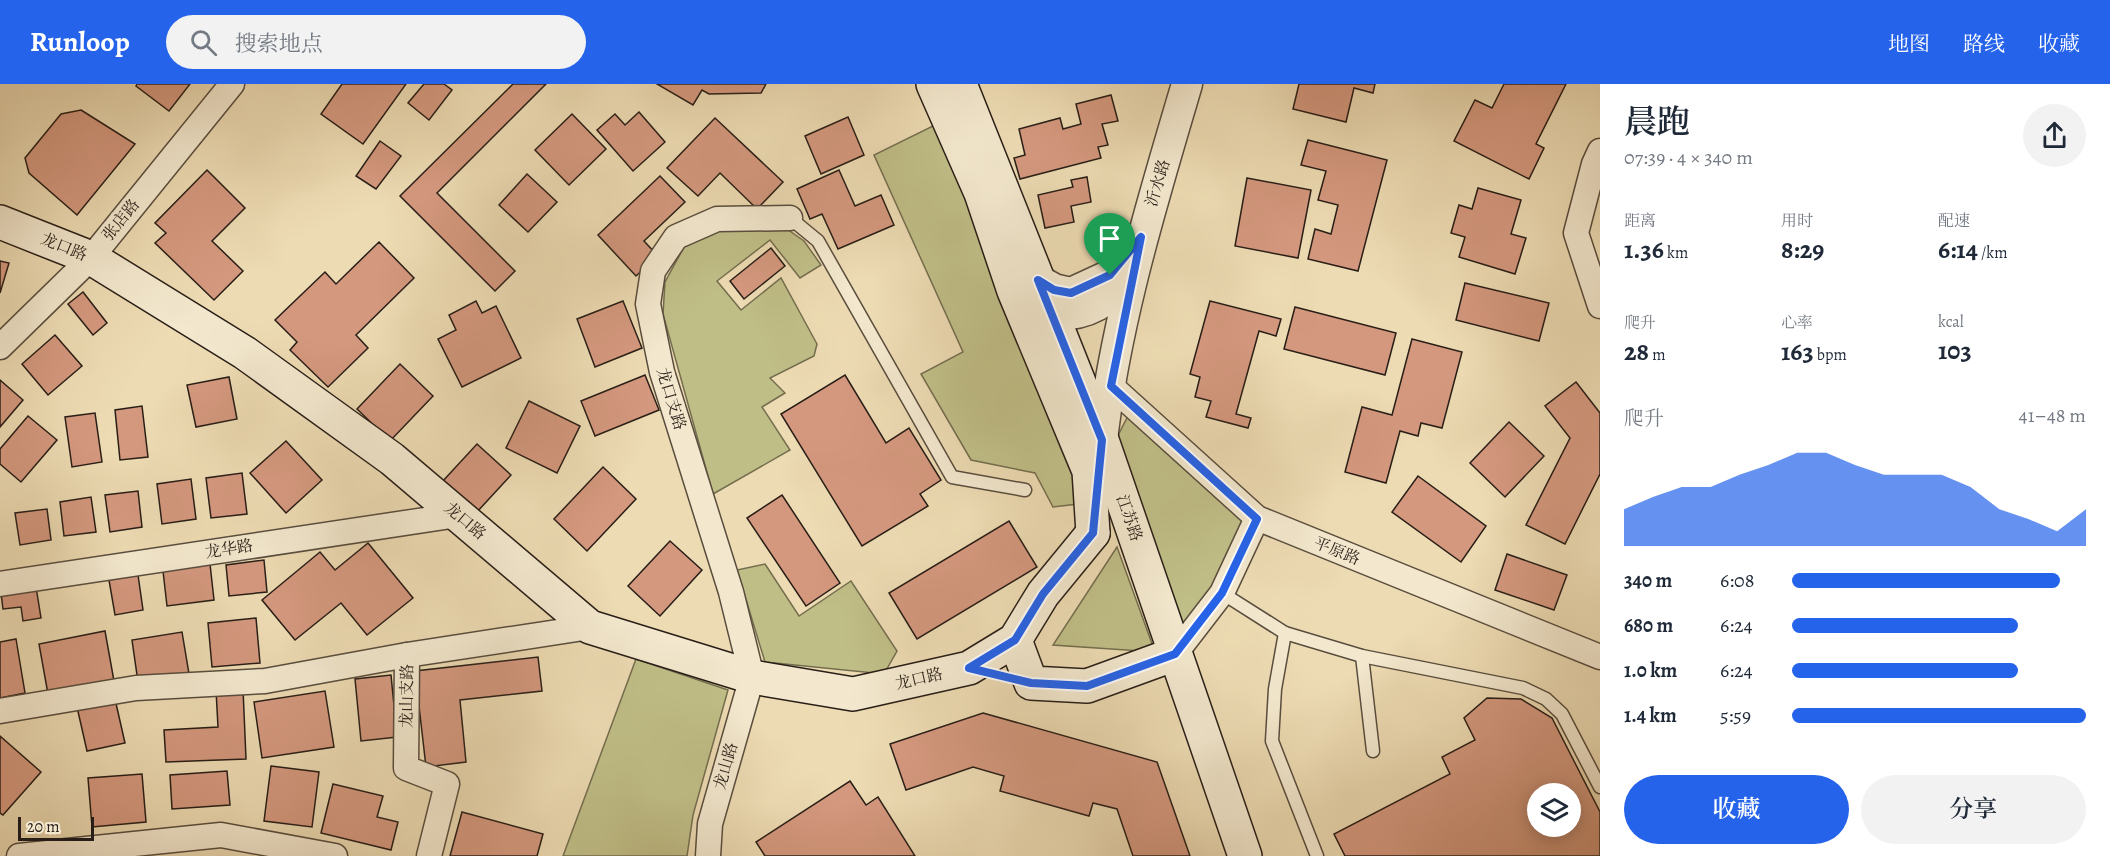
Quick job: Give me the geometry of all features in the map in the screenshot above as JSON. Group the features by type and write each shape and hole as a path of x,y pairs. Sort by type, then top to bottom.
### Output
{"main road":[{"name":"江苏路","path":"933,84 981,193 1026,286 1052,315 1102,440 1245,856"},
{"name":"江苏路","path":"960,84 1089,471 1093,533"},
{"name":"龙口路","path":"0,222 91,258 245,353 392,459 591,627 752,677 853,694 969,668 1015,640 1043,594 1093,533"},
{"path":"1093,533 1119,532 1132,537 1139,549"},
{"path":"1015,640 1031,683"},
{"name":"龙口路","path":"969,668 1031,683 1087,686 1175,654"}],"street":[{"name":"张店路","path":"0,346 91,258 232,84"},
{"name":"沂水路","path":"1093,533 1102,440 1141,237 1187,84"},
{"path":"1600,151 1594,164 1576,233 1600,306"},
{"name":"龙口支路","path":"752,677 731,592 662,372 648,304 653,271 676,237 717,219 790,218"},
{"path":"1026,286 1071,293 1110,275 1141,237"},
{"path":"1052,315 1071,316 1108,299 1124,282 1141,237"},
{"name":"平原路","path":"1111,386 1257,519 1600,657"},
{"name":"龙华路","path":"0,584 458,515"},
{"path":"1175,654 1222,593 1257,519"},
{"name":"龙山支路","path":"429,856 447,784 406,768 407,655 591,627"},
{"path":"0,711 136,688 265,681 407,655"},
{"name":"龙山路","path":"708,856 710,824 752,677"},
{"path":"19,856 221,835 335,856"}],"lane":[{"path":"790,218 818,241 952,477 1025,490"},
{"path":"1222,593 1285,633 1362,656 1523,688 1546,699 1562,714 1600,787"},
{"path":"1285,633 1274,697 1272,741 1317,856"},
{"path":"1362,656 1373,750"}],"shaded area":[{"path":"941,122 1079,446 1078,504 1053,507 1035,473 971,460 921,374 963,352 874,155"},
{"path":"784,227 804,241 821,265 800,278 770,240 717,281 741,310 781,278 817,344 814,356 770,378 785,393 762,407 790,450 713,494 663,314 665,282 684,247 720,228"},
{"path":"1128,416 1246,519 1215,584 1179,636 1112,447"},
{"path":"1117,547 1155,652 1053,645"},
{"path":"765,564 799,616 851,581 897,651 884,674 765,662 737,570"},
{"path":"636,659 728,690 693,815 687,856 563,856"}],"building":[{"path":"137,84 190,84 169,111 136,86"},
{"path":"342,84 406,84 363,144 321,114"},
{"path":"424,84 444,84 452,90 429,120 408,103"},
{"path":"513,84 546,84 437,193 515,271 495,291 400,196"},
{"path":"657,84 766,84 761,93 709,94 702,90 693,105"},
{"path":"1299,84 1375,84 1373,93 1354,88 1346,122 1293,109"},
{"path":"1504,84 1566,84 1536,144 1544,148 1529,179 1454,141 1475,100 1492,108"},
{"path":"1111,95 1118,121 1102,124 1108,145 1098,147 1101,158 1020,179 1014,158 1025,155 1019,129 1060,118 1063,129 1081,124 1076,104"},
{"path":"81,110 135,144 77,215 29,173 25,158 61,114"},
{"path":"639,112 665,142 633,171 597,130 615,114 625,125"},
{"path":"572,114 606,149 569,185 535,150"},
{"path":"848,117 864,155 821,174 805,136"},
{"path":"715,118 783,182 757,209 720,173 698,196 667,168"},
{"path":"1308,140 1387,160 1358,271 1308,259 1315,229 1331,234 1338,205 1318,200 1326,171 1301,165"},
{"path":"380,141 401,156 376,189 356,176"},
{"path":"207,170 245,208 212,241 243,271 214,300 155,243 166,233 155,223"},
{"path":"839,170 855,206 881,195 894,225 838,249 822,214 810,219 797,189"},
{"path":"527,174 557,202 528,232 499,205"},
{"path":"660,176 685,202 644,241 658,256 636,276 598,235"},
{"path":"1087,177 1091,202 1071,206 1074,222 1045,228 1038,195 1073,187 1071,180"},
{"path":"1247,178 1311,190 1298,258 1235,246"},
{"path":"1478,188 1521,200 1511,234 1526,238 1515,274 1459,257 1465,237 1451,233 1459,205 1472,209"},
{"path":"379,242 414,278 356,335 368,348 328,387 290,350 297,342 275,320 325,272 336,284"},
{"path":"771,248 785,266 744,299 730,281"},
{"path":"0,261 9,263 0,293"},
{"path":"1465,283 1549,303 1539,341 1456,320"},
{"path":"83,292 107,323 93,335 68,304"},
{"path":"476,301 482,313 496,306 521,358 462,387 438,339 456,330 449,315"},
{"path":"623,301 642,348 595,367 577,319"},
{"path":"1210,301 1281,319 1276,336 1259,331 1236,414 1251,418 1248,428 1206,417 1211,401 1195,397 1200,377 1190,374"},
{"path":"1295,307 1396,333 1385,375 1284,349"},
{"path":"55,335 82,366 48,395 22,364"},
{"path":"1412,339 1462,352 1442,428 1421,423 1418,436 1400,431 1386,483 1345,472 1362,407 1392,415"},
{"path":"400,364 433,396 390,441 357,409"},
{"path":"645,375 659,410 595,436 581,401"},
{"path":"845,375 886,443 909,428 941,480 920,494 928,506 862,546 781,414"},
{"path":"229,377 237,419 196,427 187,385"},
{"path":"0,380 23,400 0,427"},
{"path":"1576,382 1600,413 1600,474 1565,544 1526,525 1570,438 1545,406"},
{"path":"529,401 580,426 557,473 506,448"},
{"path":"142,406 148,457 120,460 115,410"},
{"path":"95,413 102,462 72,467 65,417"},
{"path":"28,416 57,440 21,482 0,464 0,449"},
{"path":"1509,422 1544,456 1505,497 1470,463"},
{"path":"286,441 322,480 286,513 250,473"},
{"path":"477,444 511,475 476,513 442,482"},
{"path":"603,467 636,499 587,551 554,519"},
{"path":"242,473 247,514 211,518 206,478"},
{"path":"1418,476 1486,526 1461,562 1392,512"},
{"path":"191,479 196,519 162,524 157,484"},
{"path":"138,491 142,527 110,532 105,495"},
{"path":"782,495 840,583 806,606 747,518"},
{"path":"91,497 96,532 64,536 60,502"},
{"path":"47,509 51,540 20,545 15,513"},
{"path":"1009,521 1037,567 917,639 889,593"},
{"path":"670,541 702,570 660,616 628,586"},
{"path":"368,543 413,598 367,635 341,603 295,640 262,600 320,552 335,570"},
{"path":"1507,554 1567,575 1554,610 1495,590"},
{"path":"264,560 267,592 229,596 226,565"},
{"path":"210,564 214,600 167,606 163,571"},
{"path":"138,575 143,610 115,615 109,580"},
{"path":"36,587 41,618 23,621 21,607 3,609 1,593"},
{"path":"256,618 260,663 212,667 208,623"},
{"path":"105,631 114,681 48,694 39,644"},
{"path":"182,632 189,674 138,682 132,640"},
{"path":"16,639 25,693 0,698 0,642"},
{"path":"538,657 542,691 460,700 466,762 426,767 415,671"},
{"path":"391,675 397,737 361,741 355,679"},
{"path":"243,689 246,759 166,762 164,730 218,727 216,690"},
{"path":"325,691 334,747 262,758 254,702"},
{"path":"1487,698 1521,699 1552,718 1600,812 1600,856 1345,856 1334,834 1450,774 1442,757 1475,740 1464,718"},
{"path":"115,699 125,743 87,751 77,707"},
{"path":"983,713 1157,762 1190,856 1133,856 1117,809 1093,803 1089,816 1000,791 1004,776 973,767 906,790 890,744"},
{"path":"0,736 41,772 3,815 0,813"},
{"path":"271,766 319,772 312,827 264,821"},
{"path":"227,771 230,805 172,809 170,775"},
{"path":"142,774 146,822 92,827 88,778"},
{"path":"850,781 866,805 878,797 915,856 765,856 756,842"},
{"path":"333,784 383,796 377,817 398,822 391,850 321,833"},
{"path":"462,812 543,834 537,856 450,856"}],"route":[{"path":"1141,237 1111,386 1257,519 1222,593 1175,654 1087,686 1031,683 969,668 1015,640 1043,594 1093,533 1102,440 1038,280 1054,290 1071,293 1110,275 1141,237"}]}
